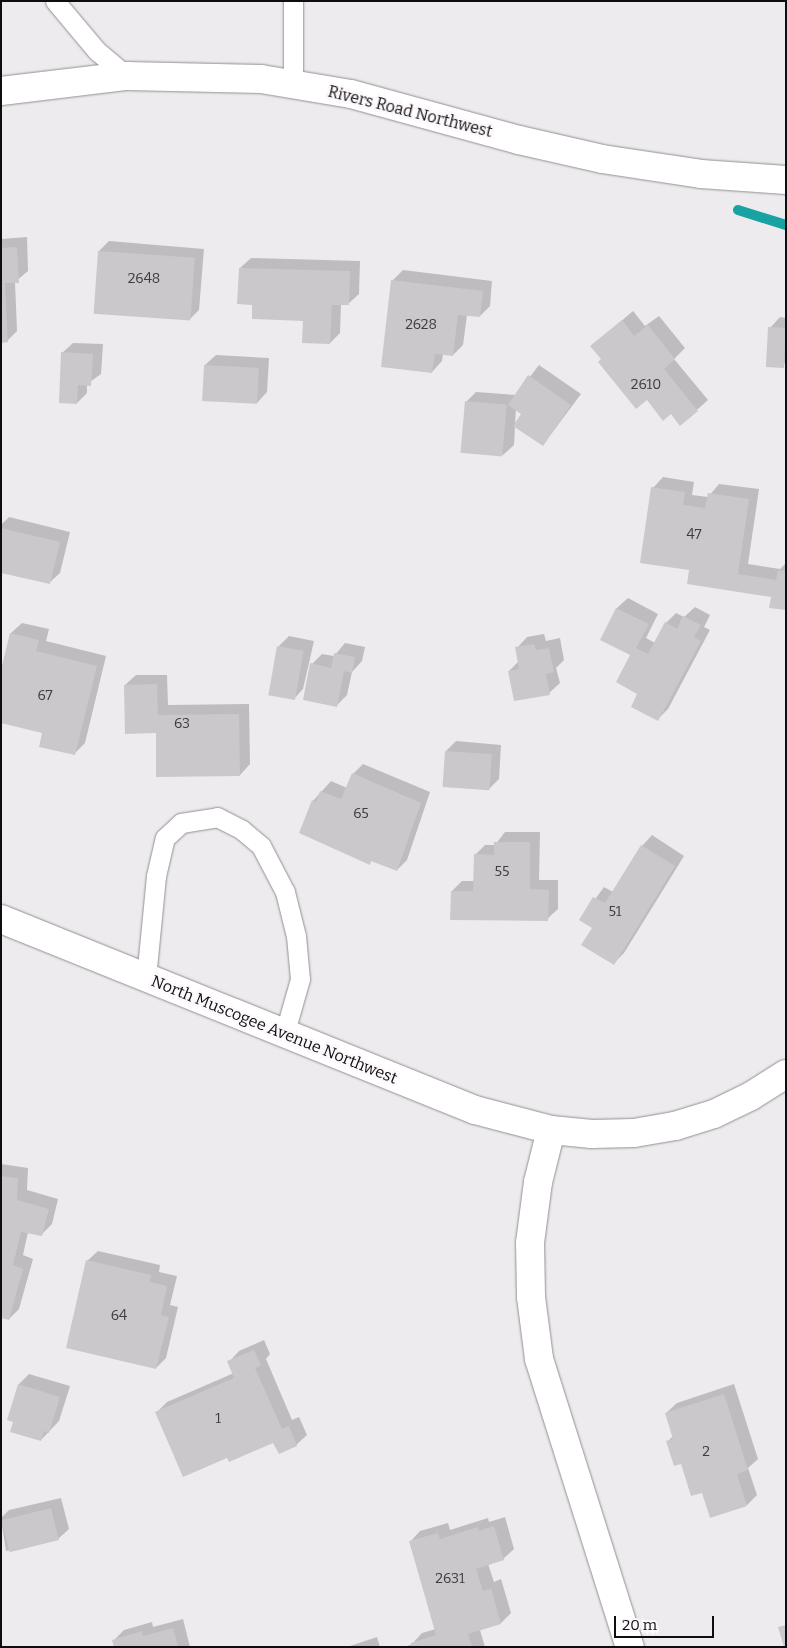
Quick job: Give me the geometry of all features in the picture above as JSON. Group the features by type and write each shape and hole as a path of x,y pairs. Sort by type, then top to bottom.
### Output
{"street":[{"name":"Rivers Road Northwest","path":"1,91 127,76 261,80 351,94 602,159 701,174 786,180"},
{"name":"North Muscogee Avenue Northwest","path":"1,919 475,1110 551,1130 618,1134 675,1126 714,1114 751,1096 786,1074"},
{"path":"551,1130 538,1182 530,1243 531,1297 539,1358 630,1647"}],"lane":[{"path":"55,1 97,51 127,76"},
{"path":"293,1 293,85"},
{"path":"146,978 156,876 165,838 181,823 218,817 242,830 261,846 285,892 296,936 300,979 284,1034"}],"building":[{"path":"17,247 19,283 5,283 8,342 1,343 1,248"},
{"path":"98,251 195,258 190,321 94,314"},
{"path":"239,268 350,271 349,305 332,305 330,344 302,343 303,321 252,319 252,305 237,304"},
{"path":"391,280 483,291 480,317 458,315 453,356 435,354 432,373 381,367"},
{"path":"622,320 634,336 648,325 675,359 664,369 698,411 680,426 671,414 663,421 647,400 636,409 598,362 601,359 590,346"},
{"path":"768,327 786,328 784,368 766,367"},
{"path":"61,352 93,354 91,386 78,385 77,404 59,403"},
{"path":"204,365 259,368 257,404 202,401"},
{"path":"528,375 571,405 543,446 513,426 521,414 508,405"},
{"path":"465,401 507,405 502,456 460,453"},
{"path":"651,487 685,492 683,505 705,508 708,493 749,499 738,574 776,580 778,570 786,571 786,610 769,608 771,597 687,584 689,570 640,563"},
{"path":"1,528 60,542 50,584 1,573"},
{"path":"616,608 649,624 636,648 648,654 665,622 677,629 683,616 701,625 694,637 701,641 658,721 631,707 637,694 616,682 630,655 600,640"},
{"path":"10,633 39,640 36,651 97,666 75,755 39,747 42,733 1,723 1,669"},
{"path":"534,644 536,650 549,648 554,672 546,674 550,695 514,701 508,671 519,669 515,647"},
{"path":"277,646 304,651 295,700 268,695"},
{"path":"334,653 355,657 352,673 344,671 337,707 303,700 310,663 331,668"},
{"path":"157,684 158,715 239,714 240,776 156,777 156,733 125,734 124,685"},
{"path":"445,751 492,754 489,790 442,787"},
{"path":"352,773 421,803 397,871 371,861 370,865 299,833 312,800 316,802 320,791 341,799"},
{"path":"494,842 530,842 530,889 549,890 548,921 450,920 451,891 473,891 474,854 494,855"},
{"path":"641,845 675,866 614,965 581,945 592,928 579,920 593,897 605,903"},
{"path":"1,1176 18,1178 17,1200 49,1209 42,1236 21,1232 13,1265 23,1269 9,1320 1,1318"},
{"path":"86,1260 151,1275 150,1282 167,1286 161,1315 169,1317 156,1369 66,1348"},
{"path":"254,1350 261,1365 255,1368 282,1429 289,1426 297,1446 279,1454 273,1443 229,1462 227,1458 183,1477 155,1412 234,1378 227,1361"},
{"path":"18,1384 60,1397 49,1433 44,1431 41,1441 10,1432 13,1422 7,1420"},
{"path":"724,1394 748,1470 737,1474 747,1506 710,1518 702,1493 691,1496 681,1464 674,1466 666,1441 673,1439 665,1413"},
{"path":"51,1508 59,1540 9,1552 2,1520"},
{"path":"494,1526 504,1560 476,1569 483,1591 491,1589 501,1624 468,1634 472,1647 412,1647 411,1643 436,1635 409,1541 438,1533 440,1539 478,1527 479,1531"},
{"path":"786,1625 786,1647 784,1647 778,1627"},
{"path":"173,1628 178,1647 114,1647 112,1640 142,1631 143,1636"}],"waterway":[{"path":"738,210 786,225"}]}
